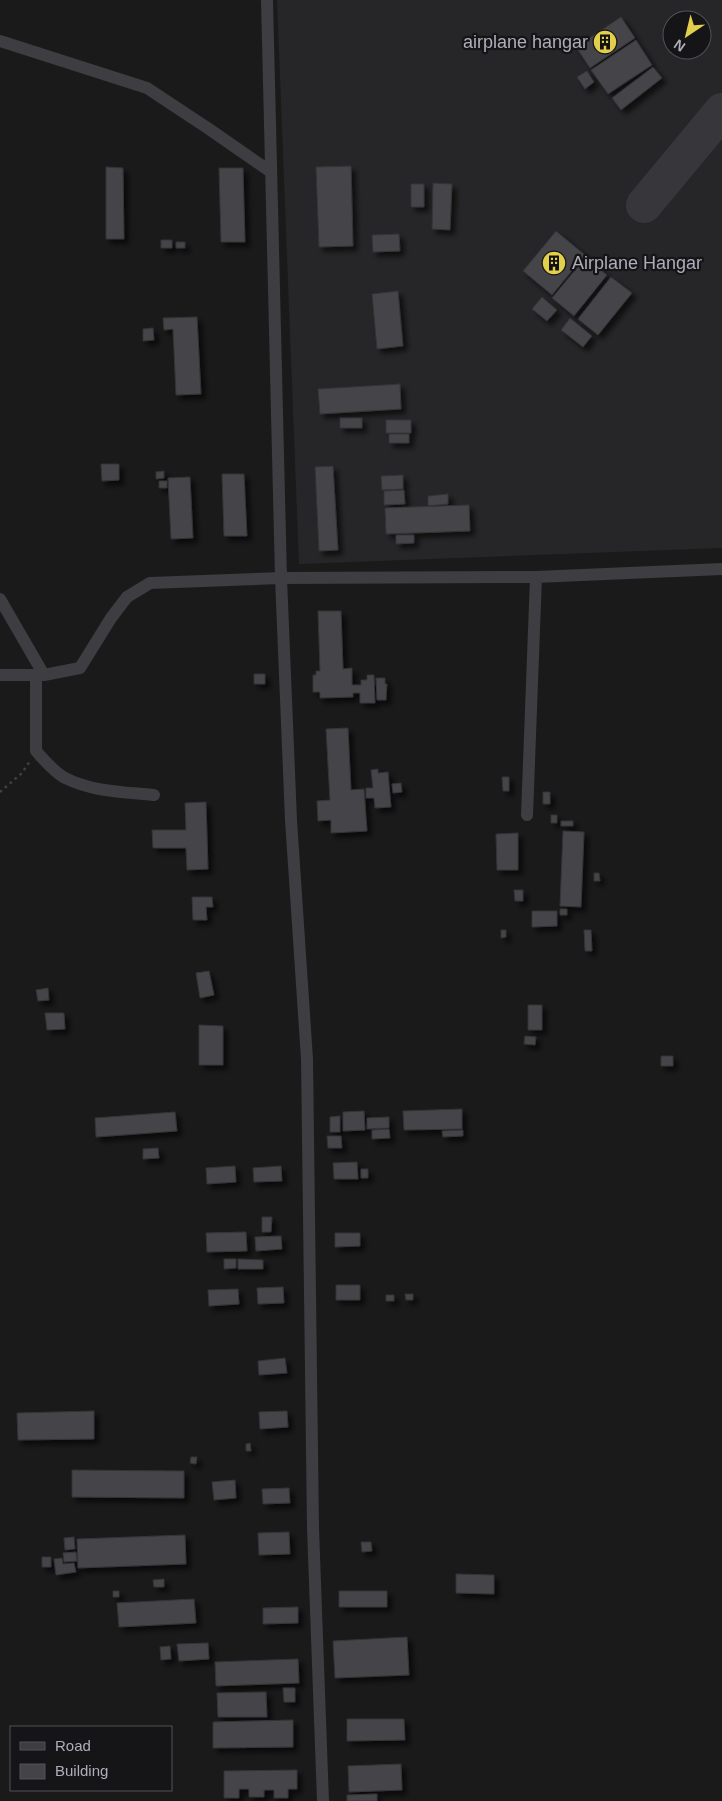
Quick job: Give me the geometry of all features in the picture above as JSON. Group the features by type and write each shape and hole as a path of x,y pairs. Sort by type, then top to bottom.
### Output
{"street":[{"path":"267,0 281,578 291,820 307,1059 313,1528 322,1801"},
{"path":"0,41 147,88 209,128 271,172"},
{"path":"0,675 40,675 80,668 111,618 127,597 150,583 281,578 536,577 722,569"},
{"path":"527,815 536,577"},
{"path":"0,599 40,675 36,751 64,778 92,788 154,795"}],"path":[{"path":"0,792 22,773 36,751"}],"shaded area":[{"path":"277,0 722,0 722,548 299,564"}],"building":[{"name":"airplane hangar","path":"621,17 635,38 590,68 576,47"},
{"path":"636,40 652,65 608,94 591,70"},
{"path":"653,67 662,78 621,110 612,98"},
{"path":"587,71 594,82 585,89 577,77"},
{"path":"351,166 353,246 319,247 316,167"},
{"path":"106,167 123,168 124,239 106,239"},
{"path":"219,168 243,168 245,242 221,242"},
{"path":"433,183 452,184 450,230 432,229"},
{"path":"411,184 424,184 424,207 411,207"},
{"name":"Airplane Hangar","path":"556,231 585,255 552,295 523,271"},
{"path":"399,234 400,251 373,252 372,235"},
{"path":"161,240 172,240 172,248 161,248"},
{"path":"176,242 185,242 185,248 176,248"},
{"path":"585,258 607,275 574,316 552,298"},
{"path":"611,277 632,293 598,335 578,319"},
{"path":"398,291 403,346 377,349 372,294"},
{"path":"542,297 557,310 547,321 532,309"},
{"path":"197,317 201,394 176,395 173,329 164,330 163,318"},
{"path":"570,318 592,336 583,347 561,330"},
{"path":"153,328 154,340 143,341 143,329"},
{"path":"400,384 401,409 320,414 318,389"},
{"path":"340,418 362,418 362,428 340,428"},
{"path":"386,420 411,420 411,433 386,433"},
{"path":"389,434 409,434 409,443 389,443"},
{"path":"101,464 119,464 119,480 102,481"},
{"path":"333,466 338,550 319,551 315,467"},
{"path":"164,471 164,478 156,479 156,472"},
{"path":"222,474 244,474 247,536 224,536"},
{"path":"403,475 403,489 382,490 381,476"},
{"path":"190,477 193,538 171,539 168,478"},
{"path":"159,481 167,481 167,488 159,488"},
{"path":"404,490 405,504 384,505 384,491"},
{"path":"448,494 448,504 428,506 428,496"},
{"path":"469,505 470,531 386,534 385,508"},
{"path":"396,535 414,535 414,543 396,544"},
{"path":"318,611 341,611 343,669 352,668 352,685 361,685 361,680 367,680 367,675 374,675 375,703 360,703 360,693 353,693 353,697 320,698 320,692 313,692 313,675 316,675 316,671 320,671"},
{"path":"254,674 265,674 265,684 254,684"},
{"path":"376,678 385,678 385,684 387,684 386,700 377,700"},
{"path":"348,728 351,790 364,789 367,831 331,833 331,820 318,821 317,801 330,800 326,729"},
{"path":"378,769 378,773 388,772 391,807 375,808 374,798 366,798 366,788 373,788 371,770"},
{"path":"502,777 509,777 509,791 503,791"},
{"path":"401,783 402,792 393,793 392,784"},
{"path":"543,792 550,792 550,804 543,804"},
{"path":"206,802 208,869 187,870 186,848 153,848 152,830 186,830 185,803"},
{"path":"551,815 557,815 557,823 551,823"},
{"path":"561,821 573,821 573,826 561,826"},
{"path":"563,831 584,832 581,907 560,906"},
{"path":"518,833 518,870 497,870 496,834"},
{"path":"594,873 599,873 600,881 594,881"},
{"path":"514,890 523,890 523,901 515,901"},
{"path":"192,897 212,897 213,907 206,907 207,920 193,920"},
{"path":"560,909 567,909 567,915 560,915"},
{"path":"532,911 557,911 557,926 532,927"},
{"path":"501,930 506,930 506,937 501,938"},
{"path":"584,930 591,930 592,951 585,951"},
{"path":"209,971 214,995 200,998 196,973"},
{"path":"48,988 49,1000 38,1001 36,990"},
{"path":"528,1005 542,1005 542,1030 528,1030"},
{"path":"45,1013 64,1013 65,1029 47,1030"},
{"path":"199,1025 223,1026 223,1065 199,1065"},
{"path":"525,1036 536,1037 535,1045 524,1044"},
{"path":"661,1056 673,1056 673,1066 661,1066"},
{"path":"462,1109 462,1129 404,1130 403,1111"},
{"path":"364,1111 365,1130 343,1131 343,1112"},
{"path":"175,1112 177,1131 96,1137 95,1118"},
{"path":"340,1116 340,1132 330,1132 330,1117"},
{"path":"389,1117 389,1128 367,1129 367,1118"},
{"path":"389,1129 390,1138 372,1139 372,1130"},
{"path":"463,1130 463,1136 443,1137 442,1131"},
{"path":"327,1136 341,1136 342,1148 328,1148"},
{"path":"158,1148 159,1158 143,1159 143,1149"},
{"path":"357,1162 358,1179 334,1179 333,1163"},
{"path":"235,1166 236,1182 207,1184 206,1168"},
{"path":"281,1166 282,1181 254,1182 253,1168"},
{"path":"361,1169 368,1169 368,1178 361,1178"},
{"path":"262,1217 272,1217 271,1232 262,1232"},
{"path":"246,1232 247,1251 207,1252 206,1233"},
{"path":"335,1233 360,1233 360,1246 335,1247"},
{"path":"281,1236 282,1249 256,1251 255,1237"},
{"path":"224,1259 236,1259 236,1268 224,1269"},
{"path":"238,1259 263,1260 263,1269 238,1269"},
{"path":"336,1285 360,1285 360,1300 336,1300"},
{"path":"283,1287 284,1303 258,1304 257,1288"},
{"path":"238,1289 239,1304 209,1306 208,1290"},
{"path":"405,1294 413,1294 413,1300 406,1300"},
{"path":"386,1295 394,1295 394,1301 386,1301"},
{"path":"285,1358 287,1373 259,1375 258,1361"},
{"path":"94,1411 94,1439 18,1440 17,1413"},
{"path":"287,1411 288,1427 260,1429 259,1412"},
{"path":"250,1443 251,1451 246,1451 246,1444"},
{"path":"191,1457 197,1457 196,1464 190,1463"},
{"path":"72,1470 184,1471 184,1498 72,1497"},
{"path":"235,1480 236,1498 214,1500 212,1482"},
{"path":"289,1488 290,1503 263,1504 262,1489"},
{"path":"289,1532 290,1554 259,1555 258,1533"},
{"path":"185,1535 186,1564 78,1568 77,1539"},
{"path":"74,1537 75,1549 65,1550 64,1538"},
{"path":"361,1542 371,1542 372,1551 362,1552"},
{"path":"76,1552 77,1561 64,1562 63,1553"},
{"path":"42,1557 51,1557 51,1567 42,1567"},
{"path":"62,1558 63,1564 74,1563 76,1572 56,1575 54,1559"},
{"path":"456,1574 494,1575 494,1594 456,1593"},
{"path":"164,1579 164,1587 154,1587 153,1580"},
{"path":"113,1591 119,1591 119,1597 113,1597"},
{"path":"339,1591 387,1591 387,1607 339,1607"},
{"path":"194,1599 196,1623 119,1627 117,1603"},
{"path":"298,1607 298,1623 263,1624 263,1608"},
{"path":"407,1637 409,1675 335,1678 333,1641"},
{"path":"208,1643 209,1659 179,1661 177,1644"},
{"path":"170,1646 171,1659 161,1660 160,1647"},
{"path":"298,1659 299,1683 216,1686 215,1662"},
{"path":"283,1688 295,1688 295,1702 284,1702"},
{"path":"266,1692 267,1717 218,1717 217,1693"},
{"path":"347,1719 404,1719 405,1740 347,1741"},
{"path":"293,1720 293,1747 213,1748 213,1722"},
{"path":"401,1764 402,1790 349,1792 348,1766"},
{"path":"297,1770 297,1789 288,1789 288,1798 274,1798 274,1790 264,1790 264,1797 249,1797 249,1789 239,1789 239,1798 224,1798 224,1771"},
{"path":"377,1794 377,1801 347,1801 347,1795"}],"taxiway":[{"path":"644,205 722,111"}],"place":[{"name":"airplane hangar","path":"605,42"},
{"name":"Airplane Hangar","path":"554,263"}]}
